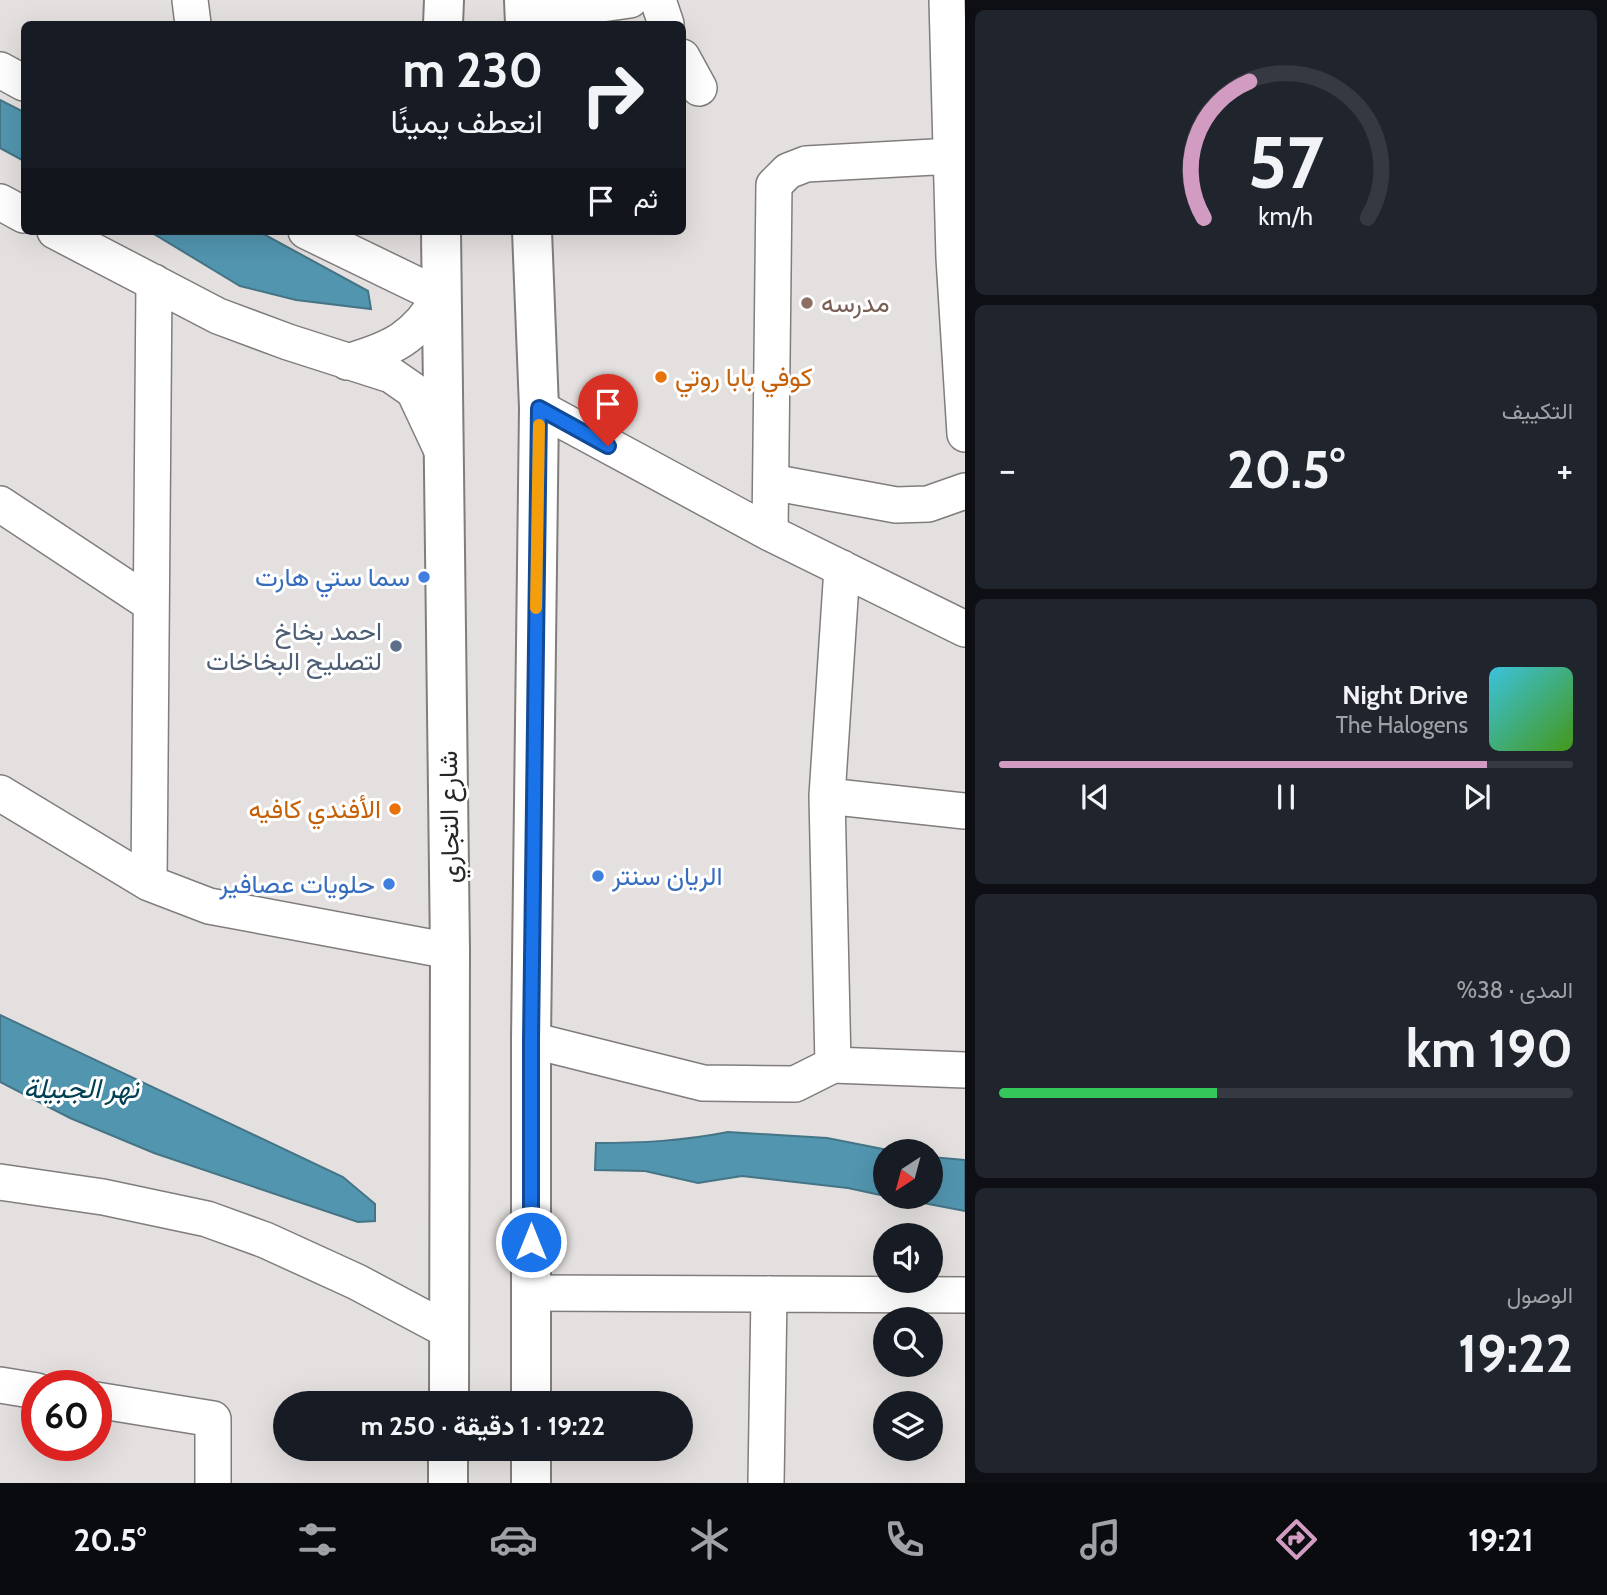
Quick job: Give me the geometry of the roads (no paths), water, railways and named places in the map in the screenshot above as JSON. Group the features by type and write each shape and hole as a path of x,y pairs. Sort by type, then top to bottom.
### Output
{"main road":[{"path":"443,21 444,0"},
{"name":"شارع التجاري","path":"441,235 450,951 449,1391"},
{"path":"531,1391 531,1040 539,408 532,235"},
{"path":"448,1461 448,1483"},
{"path":"531,1461 531,1483"}],"street":[{"path":"190,0 193,21"},
{"path":"524,13 630,0"},
{"path":"658,0 665,21"},
{"path":"947,0 958,83 952,156 960,258 965,434"},
{"path":"686,64 699,88"},
{"path":"0,70 21,81"},
{"path":"770,533 774,185 788,171 806,164 952,156"},
{"path":"0,202 21,213"},
{"path":"63,235 218,316 391,375 414,391 445,457"},
{"path":"314,235 440,296 430,314 412,334 379,353 347,362"},
{"path":"149,883 154,282"},
{"path":"539,408 770,533 965,629"},
{"path":"771,482 896,505 928,504 965,491"},
{"path":"0,503 151,604"},
{"path":"833,1065 827,796 842,568"},
{"path":"0,793 149,883 209,906 450,951"},
{"path":"827,796 965,811"},
{"path":"531,1040 704,1083 795,1084 833,1065 965,1070"},
{"path":"0,1182 103,1197 207,1219 276,1245 357,1282 449,1331"},
{"path":"531,1293 965,1296"},
{"path":"766,1483 769,1294"},
{"path":"0,1385 21,1388"},
{"path":"112,1403 213,1419 213,1483"}],"water":[{"path":"0,100 21,110 21,159 0,148"},
{"path":"156,235 265,235 368,291 371,309 296,300 240,286"},
{"name":"نهر الجبيلة","path":"0,1015 343,1177 375,1204 375,1221 358,1222 154,1153 70,1118 0,1082"},
{"path":"728,1132 827,1138 873,1147 873,1193 742,1176 698,1183 645,1171 595,1170 596,1143 694,1138"},
{"path":"943,1158 965,1160 965,1211 943,1207"}],"place":[{"name":"مدرسه","path":"807,303"},
{"name":"كوفي بابا روتي","path":"661,377"},
{"name":"سما ستي هارت","path":"424,577"},
{"name":"احمد بخاخ لتصليح البخاخات","path":"396,646"},
{"name":"الأفندي كافيه","path":"395,809"},
{"name":"الريان سنتر","path":"598,876"},
{"name":"حلويات عصافير","path":"389,884"}]}
